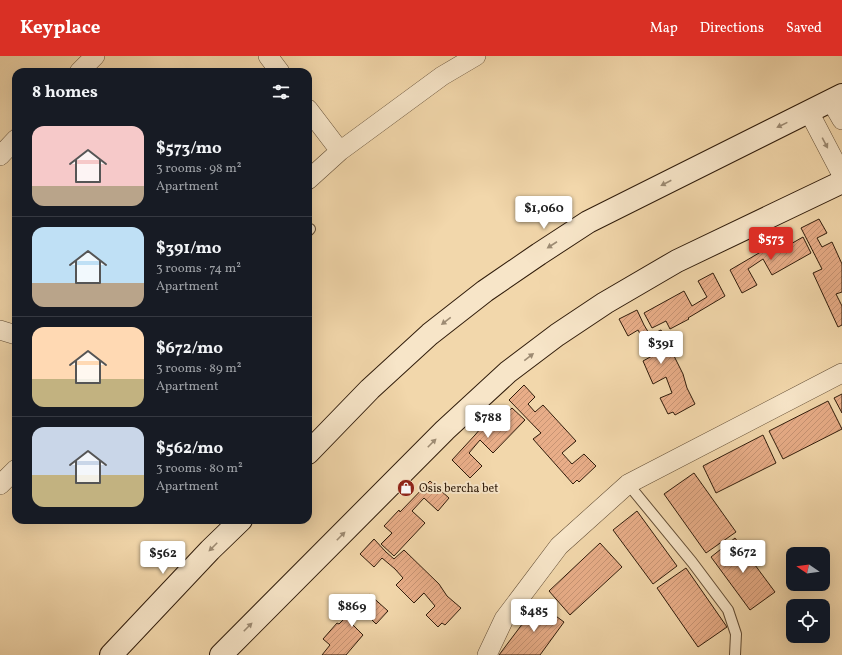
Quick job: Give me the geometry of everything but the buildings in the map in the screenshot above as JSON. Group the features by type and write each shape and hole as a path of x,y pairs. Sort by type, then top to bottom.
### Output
{"street":[{"path":"83,68 94,56"},
{"path":"268,56 277,68"},
{"path":"312,176 340,151 442,76 476,56"},
{"path":"312,449 370,389 430,334 485,291 588,222 837,98 842,120"},
{"path":"809,112 842,175"},
{"path":"312,114 340,151"},
{"path":"0,156 12,143"},
{"path":"221,655 446,430 508,372 557,335 605,303 677,261 842,182"},
{"path":"0,330 12,334"},
{"path":"487,655 504,619 559,546 628,484 842,373"},
{"path":"0,485 12,472"},
{"path":"111,655 210,550 237,524"}],"lane":[{"path":"628,484 692,562 728,610 736,634 735,655"}],"place":[{"name":"Osis bercha bet","path":"406,488"}]}
